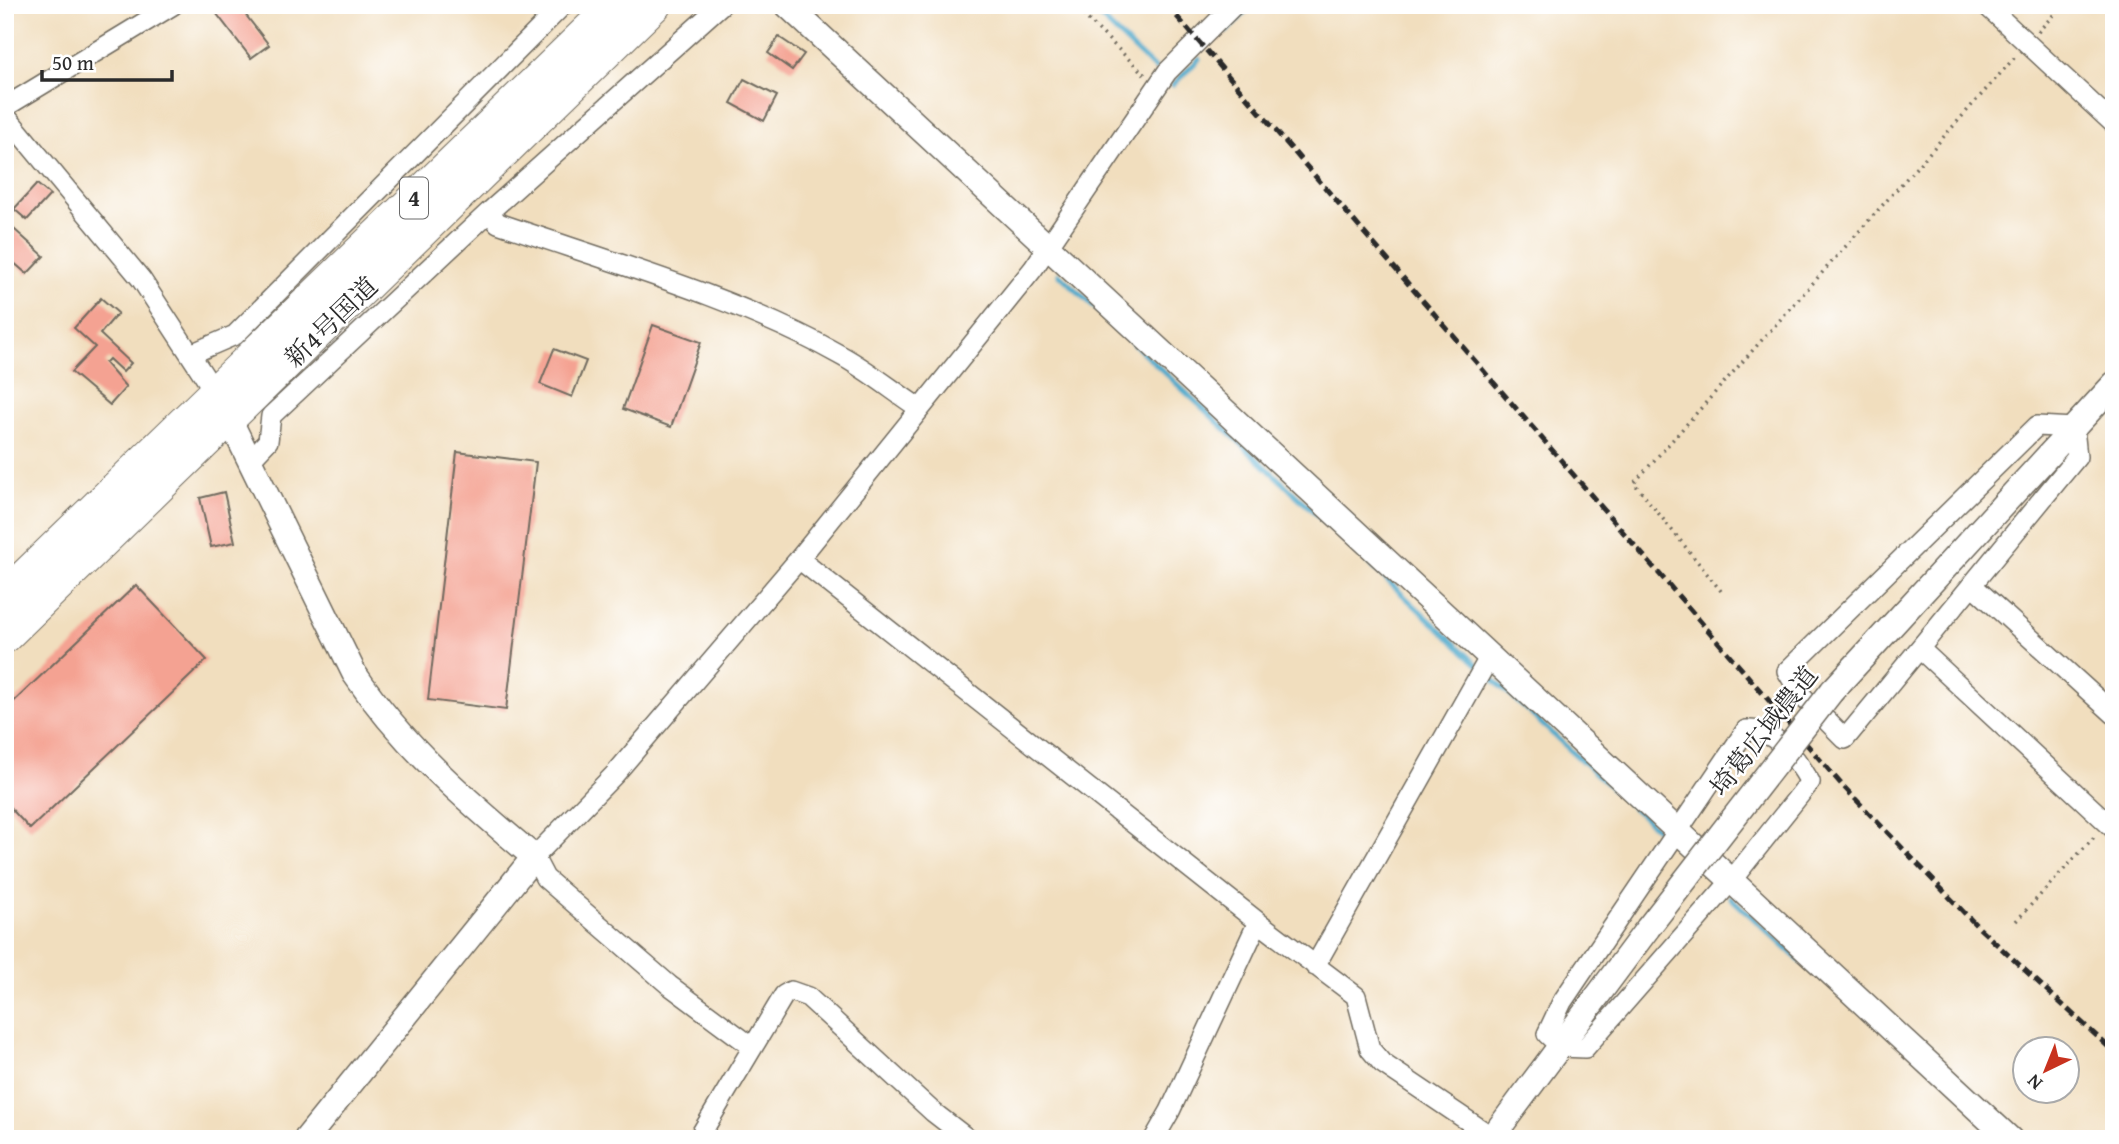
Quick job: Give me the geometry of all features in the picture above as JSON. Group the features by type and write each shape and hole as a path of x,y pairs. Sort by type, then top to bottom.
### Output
{"highway":[{"name":"新4号国道","path":"5,595 614,5"},
{"name":"新4号国道","path":"5,637 655,5"}],"street":[{"path":"5,107 173,5"},
{"path":"191,354 234,335 563,5"},
{"path":"251,459 268,441 271,416 489,212 721,5"},
{"path":"787,5 2010,1139"},
{"path":"1986,5 2114,124"},
{"path":"306,1139 534,857 615,774 799,559 1047,248 1167,72 1226,8"},
{"path":"5,115 141,279 215,391 251,459 348,660 375,704 434,771 534,857 545,878 669,985 751,1046"},
{"path":"489,212 498,223 699,292 783,328 841,355 919,408"},
{"name":"埼葛広域農道","path":"1493,1138 1648,928 1832,691 2114,384"},
{"path":"2037,426 2074,428 2077,457 1972,585 1845,739 1802,696 1787,671 2037,426"},
{"path":"799,559 1258,922 1356,996 1370,1049 1382,1063 1493,1138"},
{"path":"1972,585 2114,715"},
{"path":"1920,649 2111,826"},
{"path":"1315,966 1489,658"},
{"path":"1745,730 1752,730 1776,740 1796,757 1810,782 1731,881 1585,1048 1561,1047 1547,1034 1562,1002 1677,831 1745,730"},
{"path":"1154,1139 1170,1111 1258,922"},
{"path":"698,1139 751,1046 784,995 791,991 807,997 933,1112 968,1139"}],"path":[{"path":"1073,5 1157,86"},
{"path":"1721,591 1634,484 2062,5"},
{"path":"2016,921 2111,826"}],"building":[{"path":"210,5 238,5 269,45 251,58"},
{"path":"779,37 804,54 792,70 768,53"},
{"path":"744,79 777,96 764,121 731,103"},
{"path":"37,184 50,195 27,220 14,209"},
{"path":"5,221 44,256 27,274 5,255"},
{"path":"101,298 118,313 100,334 131,363 123,372 109,359 105,363 126,387 110,405 71,372 95,347 74,328"},
{"path":"653,325 701,342 671,427 623,409"},
{"path":"554,349 586,361 572,397 540,384"},
{"path":"457,452 536,462 506,710 428,700"},
{"path":"224,492 235,542 211,547 200,498"},
{"path":"136,585 207,660 30,829 5,802 5,710"}],"waterway":[{"path":"1087,5 1155,69"},
{"path":"1227,31 1252,5"},
{"path":"1173,85 1199,59"},
{"path":"1059,274 1479,666"},
{"path":"1486,673 1662,834"},
{"path":"1731,898 1801,962"}],"railway":[{"path":"1167,5 1842,785 1977,926 2114,1052"}]}
